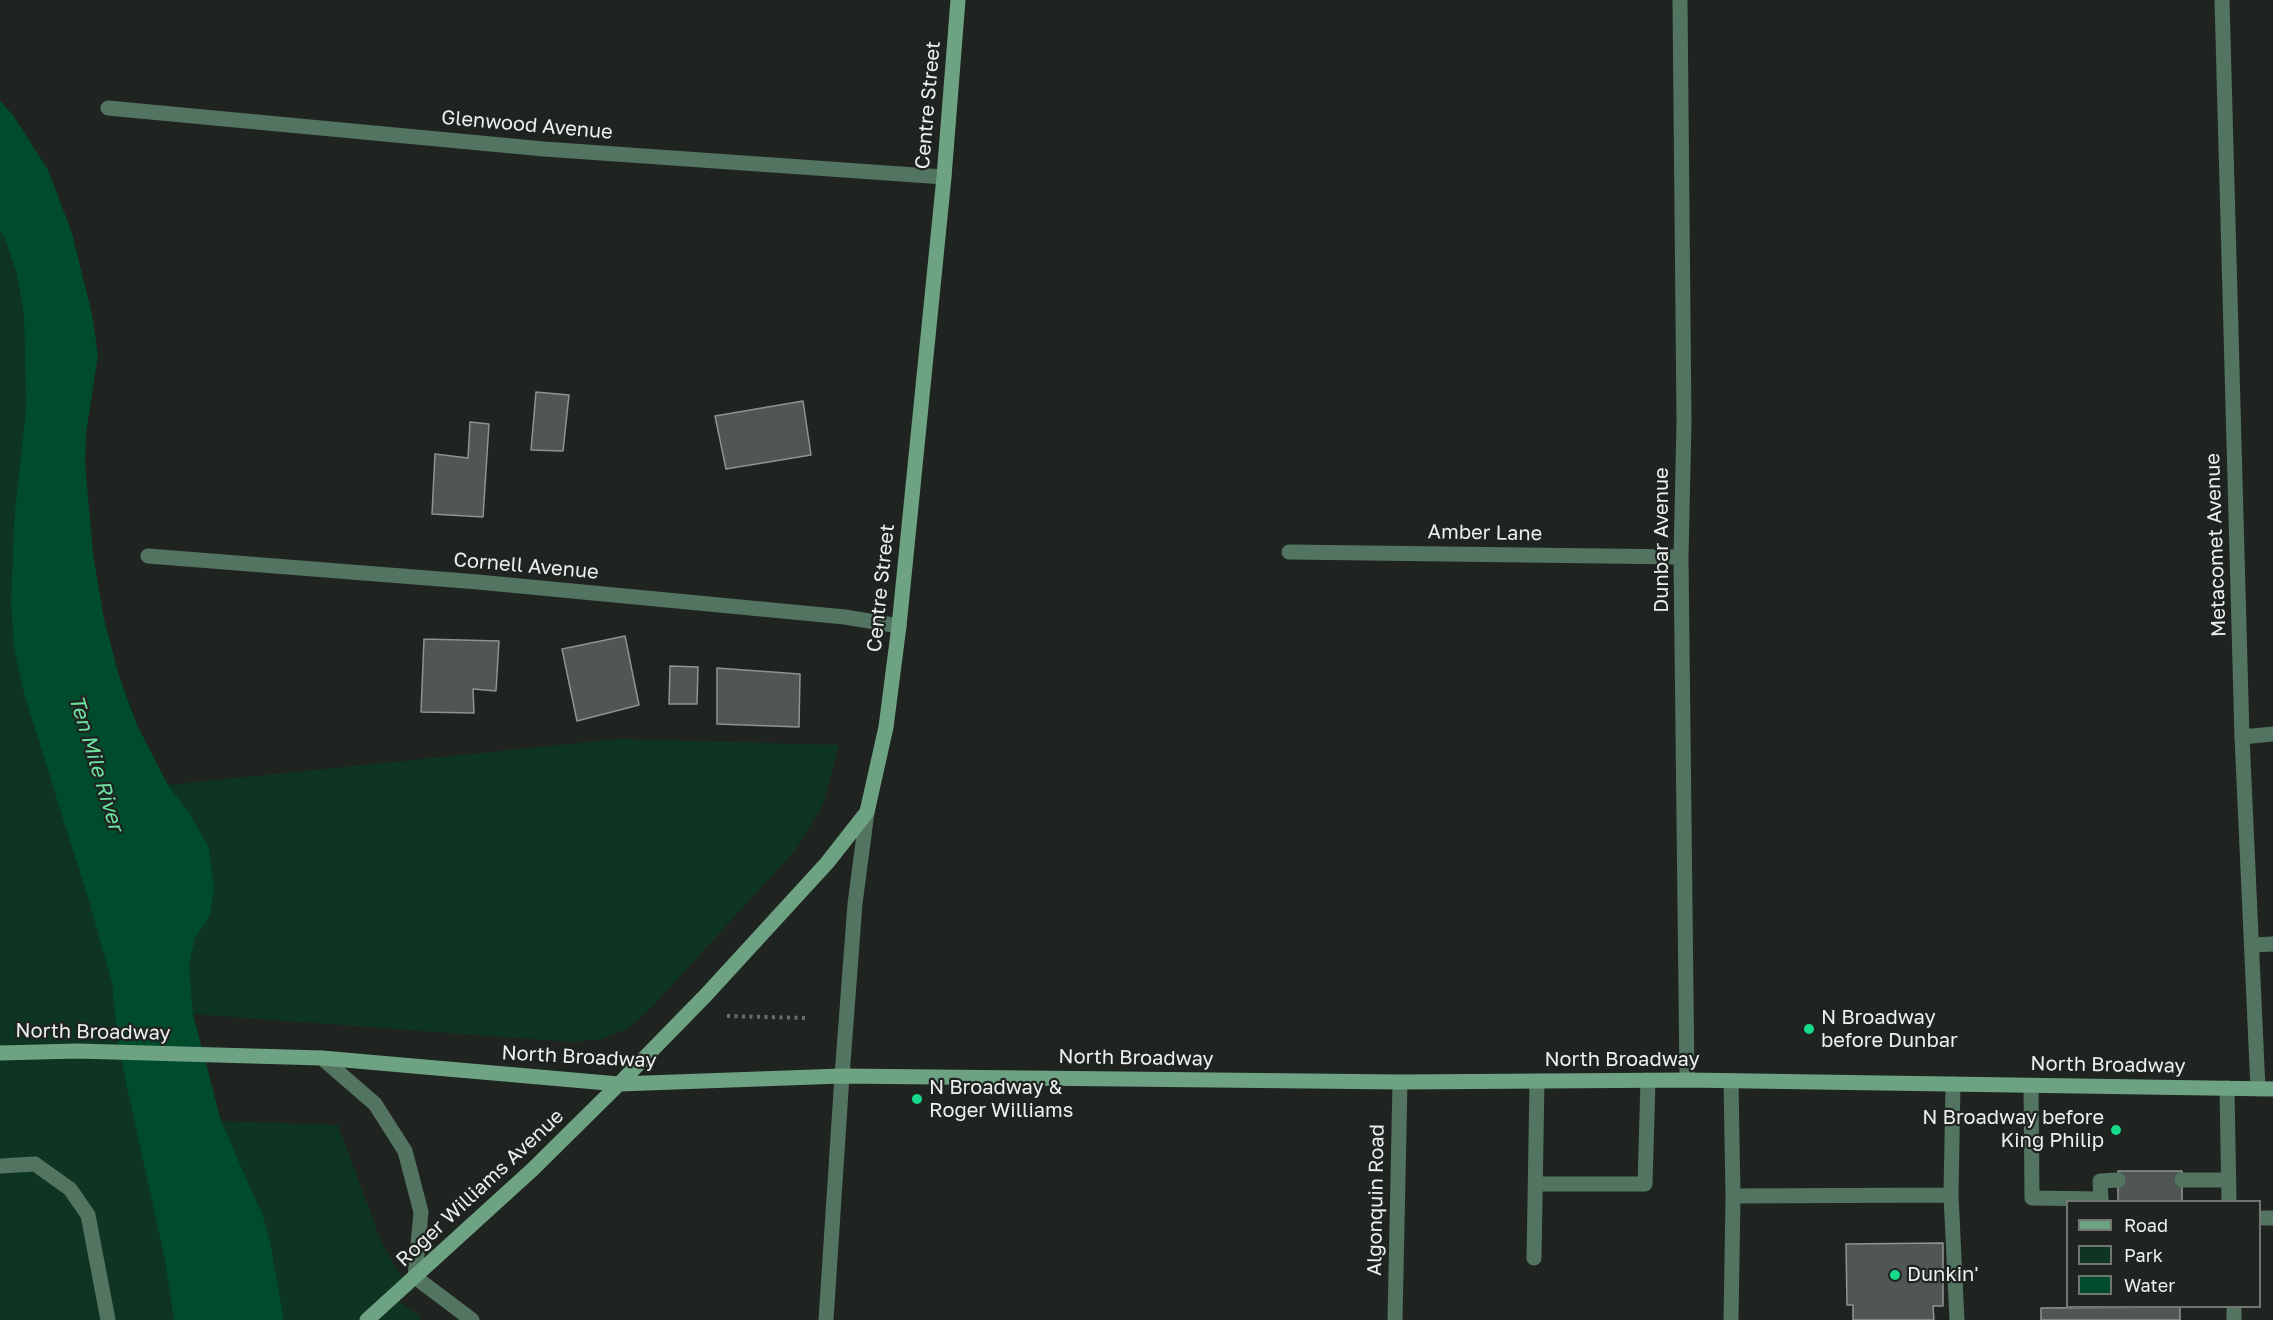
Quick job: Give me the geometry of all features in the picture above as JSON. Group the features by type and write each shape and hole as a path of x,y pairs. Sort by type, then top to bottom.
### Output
{"main road":[{"name":"Centre Street","path":"619,1084 827,863 867,812 886,727 899,626 944,177 958,0"},
{"name":"North Broadway","path":"0,1053 76,1051 322,1058 619,1084 842,1076 1400,1082 1687,1080 2265,1089"},
{"name":"Roger Williams Avenue","path":"367,1320 533,1169 619,1084"}],"street":[{"name":"Dunbar Avenue","path":"1680,0 1687,1080"},
{"name":"Metacomet Avenue","path":"2222,0 2242,737 2252,945 2265,1089"},
{"name":"Glenwood Avenue","path":"108,108 544,149 944,177"},
{"name":"Amber Lane","path":"1289,552 1682,557"},
{"name":"Cornell Avenue","path":"148,556 478,582 845,617 899,626"},
{"path":"2242,737 2273,734"},
{"path":"826,1320 855,904 867,812"},
{"path":"2252,945 2273,944"},
{"path":"322,1058 375,1104 405,1151 421,1212 415,1277 472,1320"},
{"path":"1535,1184 1646,1184 1648,1080"},
{"path":"1534,1258 1537,1081"},
{"path":"1731,1081 1733,1196 1731,1320"},
{"name":"Algonquin Road","path":"1395,1320 1400,1082"},
{"path":"1953,1084 1951,1195 1957,1320"},
{"path":"2031,1086 2032,1197 2101,1200 2100,1181 2118,1180"},
{"path":"2227,1088 2229,1200"},
{"path":"0,1166 35,1164 70,1189 88,1215 108,1320"},
{"path":"2182,1180 2229,1180"},
{"path":"1733,1196 1951,1195"}],"path":[{"path":"727,1017 805,1018"}],"green space":[{"path":"0,232 5,238 17,275 24,315 26,409 14,520 11,605 14,649 25,697 112,983 118,1046 165,1261 174,1320 0,1320"},
{"path":"619,739 839,745 823,804 797,848 652,1007 627,1029 602,1039 572,1042 193,1014 189,965 195,938 210,915 168,785"},
{"path":"221,1121 338,1125 381,1241 406,1285 396,1300 419,1315 420,1320 284,1320 270,1241 263,1216"}],"water":[{"name":"Ten Mile River","path":"0,101 13,115 48,170 72,233 92,314 98,355 86,434 85,462 93,554 104,619 119,676 137,725 168,785 191,816 209,848 214,888 210,915 195,938 189,965 193,1014 221,1121 263,1216 270,1241 284,1320 174,1320 165,1261 118,1046 112,983 25,697 14,649 11,605 14,520 26,408 24,315 17,275 5,238 0,232"}],"building":[{"path":"536,392 569,395 563,451 531,450"},
{"path":"803,401 811,455 726,469 715,416"},
{"path":"470,422 489,424 483,517 432,514 435,454 468,458"},
{"path":"625,636 639,705 577,721 562,649"},
{"path":"424,639 499,641 496,691 473,689 474,713 421,712"},
{"path":"670,666 698,667 697,704 669,704"},
{"path":"717,668 800,674 799,727 717,724"},
{"path":"2118,1171 2182,1171 2182,1200 2118,1200"},
{"name":"Dunkin'","path":"1943,1243 1943,1306 1933,1306 1934,1320 1853,1320 1853,1305 1847,1305 1846,1244"},
{"path":"2041,1308 2180,1308 2180,1320 2041,1320"}],"place":[{"name":"N Broadway before Dunbar","path":"1809,1029"},
{"name":"N Broadway & Roger Williams","path":"917,1099"},
{"name":"N Broadway before King Philip","path":"2116,1130"},
{"name":"Dunkin'","path":"1895,1275"}]}
